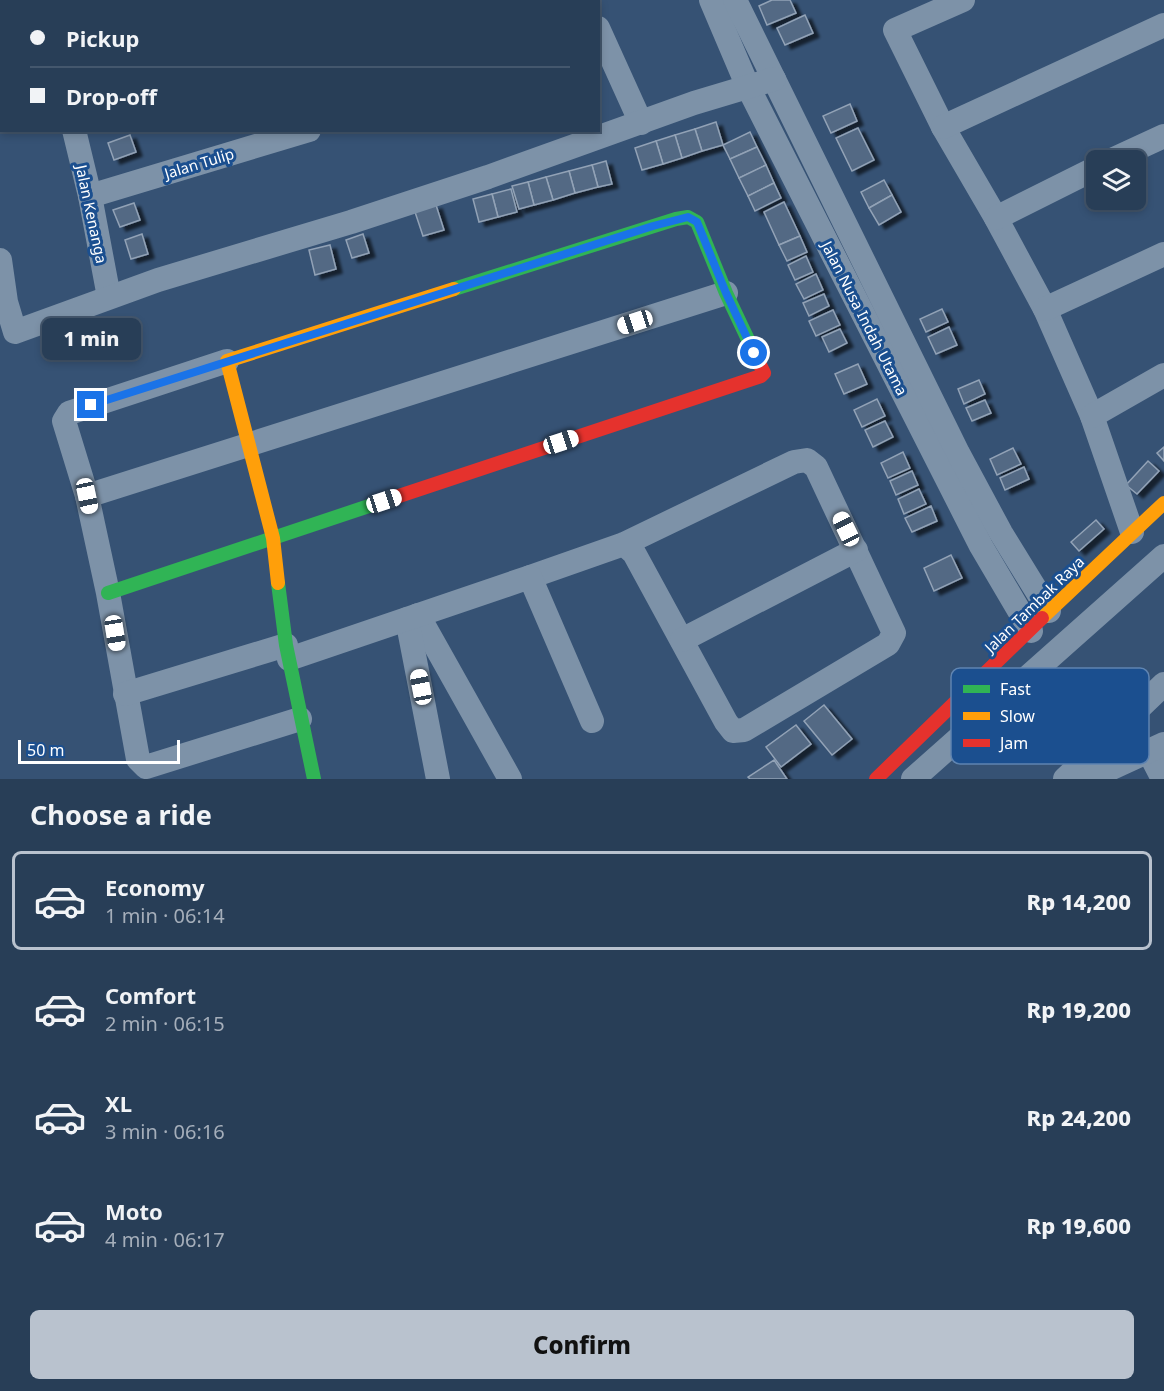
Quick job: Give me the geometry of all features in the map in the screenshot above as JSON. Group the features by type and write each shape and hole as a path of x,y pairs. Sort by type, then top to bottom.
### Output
{"street":[{"name":"Jalan Nusa Indah Utama","path":"711,0 748,87 981,546 1031,631"},
{"name":"Jalan Nusa Indah Utama","path":"735,0 958,453 1001,533 1049,611"},
{"path":"963,0 895,30 942,127 996,218 1045,309 1092,416 1132,532"},
{"path":"942,127 1164,25"},
{"path":"600,34 641,123"},
{"path":"0,260 6,302 7,334 158,280 351,222 488,177 693,103 774,79"},
{"name":"Jalan Kenanga","path":"74,132 90,196 109,297"},
{"name":"Jalan Tulip","path":"90,196 302,132"},
{"path":"1134,150 1164,136"},
{"path":"996,218 1086,173"},
{"path":"108,593 761,376 764,373 726,293 697,222 688,217 676,219 69,413 64,421 87,496 108,593 138,759 146,767 300,719"},
{"path":"1045,309 1164,254"},
{"path":"87,496 726,293"},
{"path":"227,361 273,538 287,652 314,779"},
{"path":"1092,416 1164,375"},
{"path":"125,694 413,617 530,577 624,544 794,462 807,460 816,467 894,633 888,644 744,730 733,731 634,553 624,544"},
{"name":"Jalan Tambak Raya","path":"990,668 1164,503"},
{"path":"682,640 856,550"},
{"path":"1038,668 1164,556"},
{"path":"530,577 592,722"},
{"path":"413,617 438,779"},
{"path":"413,617 510,779"},
{"path":"1149,698 1164,684"},
{"name":"Jalan Tambak Raya","path":"876,779 951,705"},
{"path":"914,779 951,746"},
{"path":"1157,748 1163,779"},
{"path":"1065,779 1081,764"},
{"path":"1088,779 1121,764"}],"building":[{"path":"772,0 790,0 796,13 767,25 759,6"},
{"path":"805,15 813,33 785,45 777,28"},
{"path":"850,104 857,121 831,133 823,116"},
{"path":"716,122 723,145 702,151 695,129"},
{"path":"858,128 874,160 852,171 836,138"},
{"path":"695,129 702,151 682,158 675,135"},
{"path":"750,132 757,147 730,159 723,145"},
{"path":"130,135 136,152 114,160 108,143"},
{"path":"675,135 682,158 663,164 656,141"},
{"path":"656,141 663,164 642,170 635,148"},
{"path":"757,147 766,165 739,178 730,159"},
{"path":"606,161 612,184 598,187 592,165"},
{"path":"592,165 598,187 575,193 569,171"},
{"path":"766,165 774,183 748,196 739,178"},
{"path":"569,171 575,193 553,200 546,177"},
{"path":"546,177 553,200 534,205 528,182"},
{"path":"884,180 892,195 869,208 861,192"},
{"path":"528,182 534,205 519,209 512,186"},
{"path":"774,183 781,198 755,211 748,196"},
{"path":"511,189 517,212 498,217 492,194"},
{"path":"492,194 498,217 479,222 473,199"},
{"path":"892,195 901,212 879,225 869,208"},
{"path":"784,202 800,236 779,245 764,212"},
{"path":"134,203 140,220 120,227 113,210"},
{"path":"436,205 444,230 423,236 415,212"},
{"path":"142,234 148,254 131,259 125,240"},
{"path":"363,234 369,253 352,258 346,240"},
{"path":"800,236 807,252 787,261 779,245"},
{"path":"330,245 336,269 315,275 309,250"},
{"path":"806,256 813,272 795,280 788,265"},
{"path":"816,274 823,290 804,299 796,284"},
{"path":"824,294 829,306 809,316 803,303"},
{"path":"942,309 948,322 926,332 920,319"},
{"path":"833,310 840,325 816,336 809,321"},
{"path":"949,327 957,345 936,354 928,337"},
{"path":"840,329 847,343 829,352 822,337"},
{"path":"858,364 867,384 844,394 835,374"},
{"path":"979,380 985,394 964,404 958,389"},
{"path":"877,399 885,416 862,427 854,410"},
{"path":"985,400 991,413 972,421 966,408"},
{"path":"885,421 893,437 873,447 865,430"},
{"path":"1164,447 1164,461 1157,453"},
{"path":"1013,448 1021,464 997,475 990,459"},
{"path":"903,452 910,468 888,478 881,463"},
{"path":"1148,461 1159,471 1137,494 1126,485"},
{"path":"1024,467 1029,479 1005,490 1000,478"},
{"path":"912,471 918,485 896,495 890,481"},
{"path":"919,489 926,504 904,514 898,499"},
{"path":"931,506 937,521 912,532 905,518"},
{"path":"1096,520 1104,529 1079,551 1071,542"},
{"path":"951,555 962,578 934,591 924,568"},
{"path":"824,705 852,739 832,755 804,721"},
{"path":"796,725 811,744 781,767 766,747"},
{"path":"774,760 787,779 750,779 748,777"}],"traffic: fast":[{"path":"454,289 688,217 697,222 726,293 760,365"},
{"path":"108,593 393,498"},
{"path":"278,583 286,645 314,779"}],"traffic: slow":[{"path":"278,583 273,538 227,361 454,289"},
{"path":"1042,618 1164,503"}],"traffic: jam":[{"path":"393,498 761,376 764,373 760,365"},
{"path":"990,668 1042,618"},
{"path":"876,779 951,706"}],"route":[{"path":"91,405 653,226 688,217 697,222 754,353"}]}
